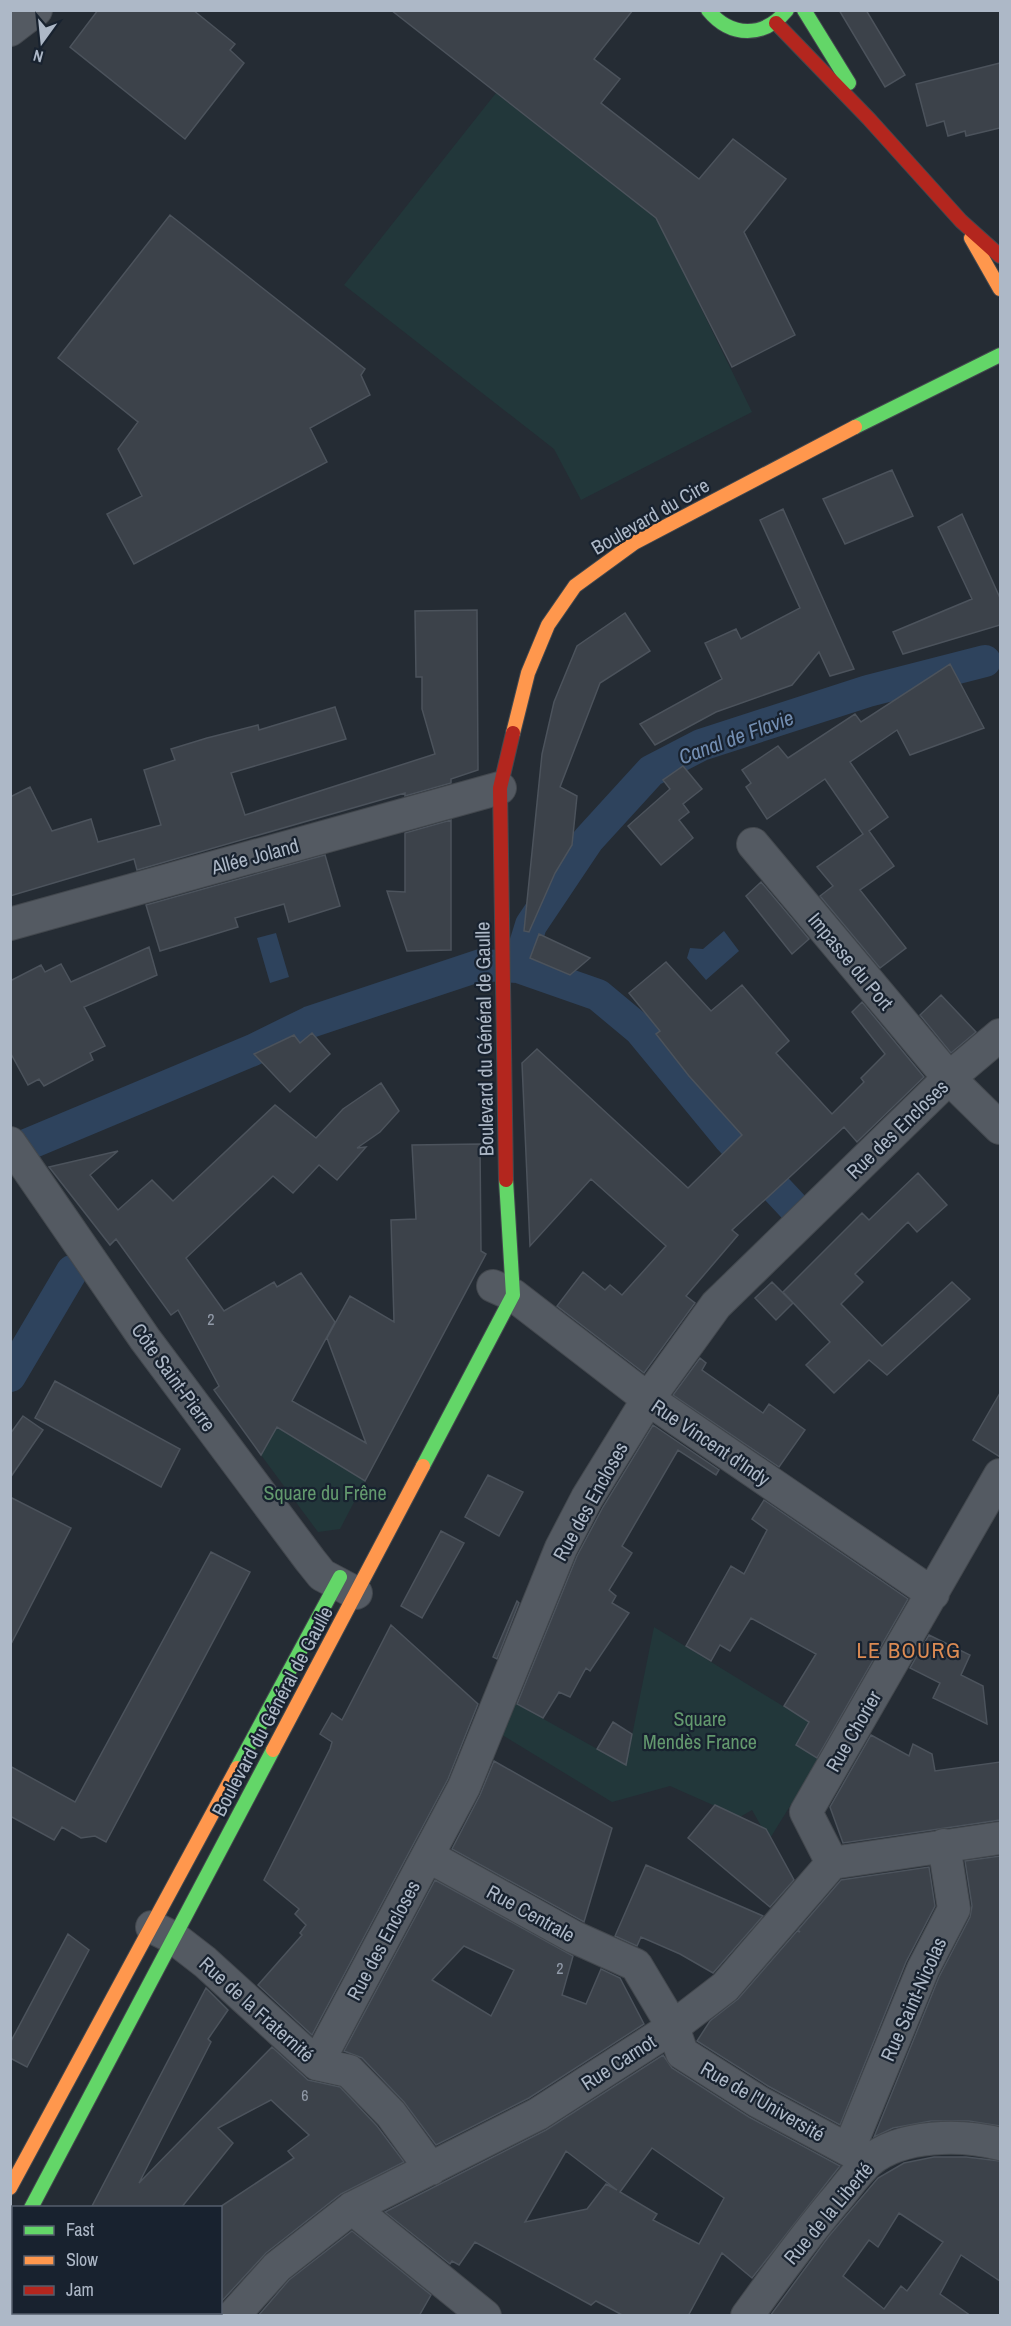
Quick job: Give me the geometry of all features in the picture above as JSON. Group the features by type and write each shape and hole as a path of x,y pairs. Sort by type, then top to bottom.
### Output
{"street":[{"path":"10,30 36,10"},
{"path":"708,10 724,26 736,32 750,33 776,23 787,10"},
{"path":"804,10 822,36 869,119"},
{"path":"776,23 869,119 961,221 1000,256"},
{"path":"961,221 1000,289"},
{"name":"Boulevard du Cire","path":"502,854 500,788 528,673 548,625 575,586 634,543 902,402 1000,355"},
{"name":"Allée Joland","path":"10,924 500,788"},
{"name":"Impasse du Port","path":"753,844 949,1078 1000,1128"},
{"name":"Boulevard du Général de Gaulle","path":"32,2206 163,1932 498,1284 507,1223 502,854"},
{"name":"Rue des Encloses","path":"317,2064 464,1787 561,1548 587,1498 648,1399 716,1305 949,1078 1000,1035"},
{"name":"Côte Saint-Pierre","path":"10,1143 152,1349 310,1560 322,1575 346,1580"},
{"name":"Boulevard du Général de Gaulle","path":"498,1284 507,1223"},
{"name":"Rue Vincent d'Indy","path":"498,1284 648,1399 933,1594"},
{"name":"Rue Chorier","path":"832,1863 806,1812 1000,1475"},
{"name":"Boulevard du Général de Gaulle","path":"10,2188 163,1932 346,1580"},
{"path":"832,1863 1000,1838"},
{"name":"Rue Saint-Nicolas","path":"859,2155 924,1969 954,1909 944,1845"},
{"name":"Rue Centrale","path":"428,1856 574,1937 636,1965"},
{"name":"Rue Carnot","path":"233,2316 277,2267 352,2208 538,2114 673,2026 724,1987 832,1863"},
{"name":"Rue de la Fraternité","path":"163,1932 204,1962 317,2064 350,2071 391,2114 432,2169"},
{"name":"Rue de l'Université","path":"636,1965 673,2026 682,2052 759,2102 859,2155"},
{"name":"Rue de la Liberté","path":"747,2316 809,2231 859,2155 899,2145 934,2140 977,2138 1000,2144"},
{"path":"352,2208 486,2316"}],"green space":[{"path":"496,93 665,225 662,229 752,412 581,500 554,449 344,285"},
{"name":"Square du Frêne","path":"277,1427 365,1481 340,1529 318,1532 261,1455"},
{"name":"Square Mendès France","path":"654,1627 809,1722 797,1745 819,1759 769,1840 752,1810 740,1817 670,1786 612,1802 499,1733 513,1702 626,1765"}],"water":[{"path":"724,931 739,951 706,980 687,958 690,948 703,949"},
{"path":"276,933 289,977 270,983 257,938"}],"building":[{"path":"98,10 193,10 235,44 230,50 244,63 185,139 70,47"},
{"path":"391,10 633,10 594,59 620,79 601,103 699,179 733,139 786,179 744,232 795,335 732,367 656,218"},
{"path":"839,10 866,10 905,75 885,87"},
{"path":"1000,63 1000,128 966,136 965,131 948,136 944,121 927,126 916,84"},
{"path":"170,215 365,369 361,375 370,395 310,428 327,462 134,564 107,514 142,496 118,449 138,422 58,358"},
{"path":"892,470 913,516 845,544 823,499"},
{"path":"783,509 854,669 830,676 819,652 792,685 716,712 655,745 640,724 722,679 705,643 736,629 741,639 800,608 760,520"},
{"path":"962,514 1000,598 1000,625 903,654 893,632 972,599 938,527"},
{"path":"477,610 478,770 451,779 451,783 405,796 405,793 137,870 134,859 10,896 10,797 30,787 52,831 91,819 98,842 161,825 144,770 175,760 171,749 207,738 258,725 259,730 335,707 346,739 231,773 245,815 435,754 422,709 422,677 416,677 415,611"},
{"path":"625,613 650,651 600,683 560,787 577,796 572,845 555,873 529,932 524,931 542,754 554,702 577,646"},
{"path":"950,664 984,728 910,755 897,730 850,762 888,817 869,831 894,866 860,890 906,948 880,968 820,896 833,886 817,867 863,834 825,779 767,819 746,787 751,783 742,770 778,746 788,758 855,714 861,722"},
{"path":"683,766 702,789 683,804 689,812 679,820 693,838 661,865 628,826 670,789 663,780"},
{"path":"451,820 451,950 407,951 387,891 405,892 405,833"},
{"path":"325,855 340,906 289,922 284,904 235,918 238,927 160,951 146,905"},
{"path":"761,882 809,939 792,954 746,896"},
{"path":"539,934 590,958 570,975 530,958"},
{"path":"149,947 157,975 84,1007 105,1046 90,1053 93,1060 44,1086 39,1079 28,1085 10,1052 10,981 41,965 45,972 61,964 71,982"},
{"path":"666,962 711,1011 742,985 789,1041 776,1053 832,1114 864,1082 861,1078 885,1054 852,1012 862,1002 924,1077 857,1142 844,1127 732,1230 738,1235 686,1296 695,1303 644,1373 557,1306 583,1272 605,1290 610,1285 622,1295 666,1246 591,1179 530,1246 522,1063 537,1049 688,1188 742,1135 689,1076 656,1034 660,1031 629,993"},
{"path":"941,995 976,1032 951,1053 920,1015"},
{"path":"312,1033 330,1054 290,1092 254,1054 294,1035 300,1043"},
{"path":"381,1083 399,1111 380,1132 357,1148 366,1147 337,1180 319,1165 293,1193 273,1176 186,1258 224,1311 274,1282 277,1287 301,1273 335,1322 292,1401 366,1443 327,1338 350,1296 394,1322 391,1220 416,1219 412,1145 480,1144 481,1251 486,1254 365,1481 277,1427 261,1455 214,1390 219,1386 178,1310 171,1315 116,1239 110,1245 49,1167 118,1151 90,1175 118,1210 152,1180 173,1201 275,1105 316,1138 343,1109"},
{"path":"918,1173 947,1205 917,1232 908,1222 855,1274 863,1282 841,1304 882,1346 952,1282 970,1299 887,1375 869,1360 834,1393 806,1365 830,1342 783,1292 862,1213 869,1220"},
{"path":"772,1282 793,1303 776,1320 755,1298"},
{"path":"700,1358 706,1363 702,1370 763,1413 769,1404 805,1430 779,1467 673,1395"},
{"path":"55,1381 180,1449 161,1487 35,1418"},
{"path":"1000,1393 1000,1457 973,1440"},
{"path":"23,1416 43,1430 10,1478 10,1434"},
{"path":"653,1425 719,1470 716,1475 678,1450 622,1546 632,1553 609,1590 616,1596 612,1603 629,1613 590,1671 586,1668 570,1697 559,1692 543,1718 517,1704 577,1556 603,1507"},
{"path":"488,1475 523,1492 499,1536 465,1517"},
{"path":"10,1497 71,1528 10,1646"},
{"path":"764,1500 908,1599 817,1758 796,1745 809,1722 784,1706 816,1654 751,1618 730,1651 720,1645 711,1661 686,1646 731,1566 744,1574 767,1530 752,1519"},
{"path":"441,1531 464,1543 422,1618 401,1606"},
{"path":"211,1552 250,1572 106,1842 95,1836 81,1838 62,1827 54,1840 10,1816 10,1766 75,1802"},
{"path":"517,1601 519,1603 497,1659 493,1657"},
{"path":"391,1625 478,1704 448,1779 312,2035 258,1985 302,1935 300,1933 306,1925 295,1914 299,1909 264,1880 330,1749 332,1742 320,1734 332,1713 342,1720"},
{"path":"929,1635 970,1655 961,1675 983,1686 987,1724 933,1698 940,1683 910,1668"},
{"path":"613,1722 632,1734 626,1765 597,1749"},
{"path":"871,1735 909,1756 913,1744 932,1754 935,1771 1000,1762 1000,1820 843,1843 830,1807"},
{"path":"494,1761 612,1828 584,1922 452,1849 480,1795"},
{"path":"715,1805 766,1829 794,1880 770,1907 688,1838"},
{"path":"1000,1856 1000,2126 969,2121 931,2121 893,2128 874,2137 939,1977 970,1917 972,1906 965,1861"},
{"path":"646,1865 763,1916 713,1973 680,1954 641,1937 637,1946 615,1936"},
{"path":"929,1867 935,1906 906,1962 840,2125 768,2086 697,2041 710,2021 738,1999 797,1931 800,1932 798,1930 841,1880"},
{"path":"435,1880 573,1956 562,1995 586,2004 601,1969 620,1978 644,2024 529,2098 436,2145 404,2102 362,2058 344,2051","holes":["464,1946 514,1970 491,2016 432,1980"]},
{"path":"68,1934 89,1950 27,2067 10,2058 10,2043"},
{"path":"206,1988 228,2010 208,2039 211,2042 139,2183 272,2047 308,2080 340,2087 377,2126 404,2162 341,2194 266,2253 222,2301 222,2206 294,2158 288,2151 309,2135 271,2100 218,2128 233,2143 183,2206 92,2206"},
{"path":"663,2055 672,2068 749,2117 840,2166 752,2278 722,2253 688,2316 624,2316 596,2301 591,2305 475,2242 459,2265 452,2261 450,2264 385,2212 546,2130","holes":["652,2148 724,2198 699,2244 653,2220 657,2214 620,2192","566,2151 617,2190 606,2184 587,2209 525,2222"]},
{"path":"934,2157 966,2157 1000,2161 1000,2281 961,2255 940,2294 971,2316 770,2316 829,2236 878,2178 904,2163","holes":["899,2213 943,2242 907,2291 901,2286 884,2309 843,2276 869,2240 878,2247"]},
{"path":"352,2231 431,2295 419,2316 258,2316 289,2280"}],"waterway":[{"name":"Canal de Flavie","path":"518,967 531,925 588,840 651,771 701,745 868,691 985,661"},
{"path":"26,1145 253,1050 310,1022 481,965 518,967 598,995 640,1030 729,1138 800,1214"},
{"path":"10,1376 72,1271"}],"traffic: fast":[{"path":"708,10 727,26 748,31 768,26 787,10"},
{"path":"804,10 849,83"},
{"path":"855,427 1000,355"},
{"path":"423,1466 513,1295 506,1180"},
{"path":"237,1768 340,1577"},
{"path":"32,2206 273,1750"}],"traffic: slow":[{"path":"971,238 1000,289"},
{"path":"513,733 528,673 548,625 575,586 634,543 855,427"},
{"path":"273,1750 423,1466"},
{"path":"10,2188 237,1768"}],"traffic: jam":[{"path":"776,23 869,119 961,221 1000,256"},
{"path":"506,1180 500,788 513,733"}],"district":[{"name":"LE BOURG","path":"909,1650"}]}
